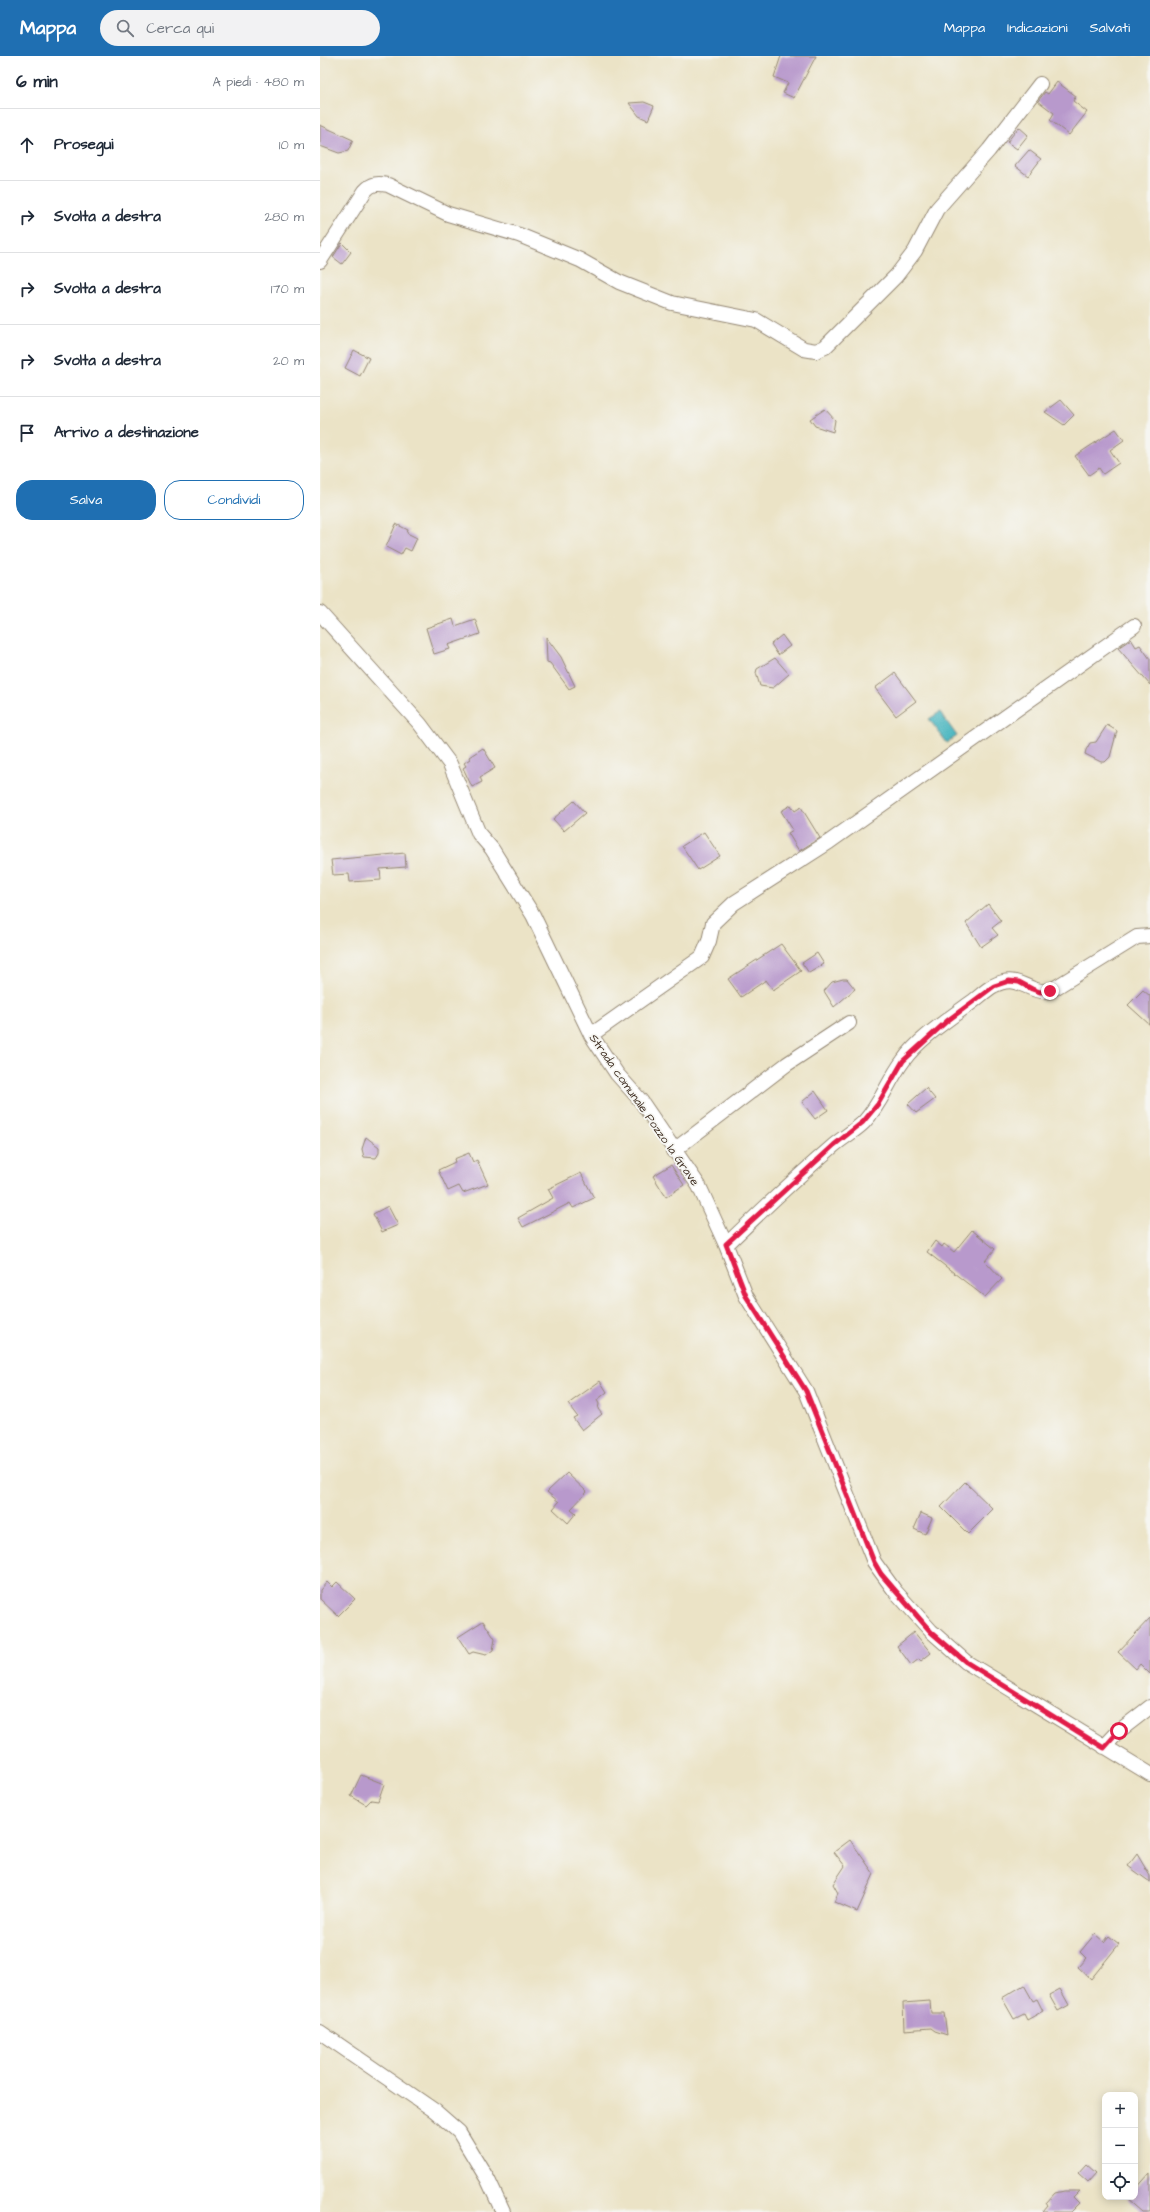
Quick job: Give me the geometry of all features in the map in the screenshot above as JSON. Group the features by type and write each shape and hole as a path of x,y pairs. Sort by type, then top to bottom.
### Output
{"street":[{"path":"320,261 365,191 370,185 378,183 388,185 448,214 519,235 580,260 619,282 672,303 756,320 804,349 816,351 825,347 896,276 915,252 937,209 989,150 1040,84"},
{"name":"Strada comunale Pozzo la Grave","path":"320,613 420,724 450,764 478,834 492,850 533,915 591,1035 617,1074 641,1101 673,1151 698,1186 726,1244 746,1296 806,1391 874,1562 881,1574 931,1632 966,1662 1104,1748 1150,1774"},
{"path":"591,1035 702,957 709,941 713,923 734,903 829,842 1134,626"},
{"path":"726,1244 834,1145 863,1122 878,1104 903,1061 912,1051 947,1021 994,986 1009,981 1019,982 1040,992 1050,991 1137,936 1150,936"},
{"path":"673,1151 787,1064 848,1023"},
{"path":"1104,1748 1119,1731 1150,1707"},
{"path":"320,2032 435,2111 459,2132 488,2180 503,2212"}],"water":[{"path":"940,712 957,736 947,743 929,719"}],"building":[{"path":"781,56 816,56 794,98 783,93 788,83 774,77"},
{"path":"1057,82 1076,96 1073,101 1087,112 1069,135 1050,120 1054,113 1038,101 1045,92 1048,94"},
{"path":"644,102 654,106 648,120 639,116 629,103"},
{"path":"320,125 353,140 348,151 339,153 320,146"},
{"path":"1019,127 1028,135 1017,149 1007,142"},
{"path":"1029,150 1041,159 1028,176 1015,166"},
{"path":"342,243 351,252 342,264 333,257"},
{"path":"354,350 369,358 360,376 345,368"},
{"path":"1061,400 1074,415 1064,425 1045,412"},
{"path":"825,409 835,420 833,432 815,426 810,419"},
{"path":"1116,429 1124,440 1110,450 1119,463 1103,474 1099,468 1089,475 1075,456"},
{"path":"396,524 408,530 407,533 417,538 411,551 405,548 401,555 386,547"},
{"path":"453,619 455,626 475,619 480,634 448,645 450,649 434,654 426,628"},
{"path":"782,635 790,646 778,655 771,644"},
{"path":"546,637 561,657 575,686 569,689 550,663 547,662"},
{"path":"1131,639 1136,647 1140,645 1150,659 1150,685 1118,648"},
{"path":"775,658 789,674 773,688 760,686 756,673 757,669"},
{"path":"895,673 916,701 896,716 875,688"},
{"path":"1107,725 1117,731 1110,757 1105,762 1101,762 1085,754 1090,743 1096,742"},
{"path":"483,748 495,768 480,777 482,782 472,787 463,768 466,766 464,763 470,759 469,757"},
{"path":"574,801 585,813 564,831 553,819"},
{"path":"791,805 795,811 801,807 820,838 799,851 788,833 793,830 781,811"},
{"path":"704,832 720,856 698,870 682,846"},
{"path":"405,853 406,867 380,869 381,880 350,882 349,874 333,875 331,860"},
{"path":"988,904 1001,921 992,928 998,935 981,947 966,923"},
{"path":"781,944 801,971 773,990 766,980 741,997 728,979"},
{"path":"817,953 824,964 809,973 802,963"},
{"path":"847,979 855,989 834,1007 824,991 832,982"},
{"path":"1143,990 1150,996 1150,1025 1128,1005"},
{"path":"926,1088 935,1099 916,1113 908,1104"},
{"path":"815,1091 828,1110 815,1119 802,1102"},
{"path":"366,1137 379,1147 379,1153 376,1158 364,1157 362,1149"},
{"path":"469,1153 473,1162 477,1160 488,1184 463,1193 459,1186 448,1191 438,1170 455,1162 454,1159"},
{"path":"671,1165 684,1185 666,1197 653,1176"},
{"path":"581,1173 594,1198 573,1208 570,1203 523,1227 518,1218 553,1198 548,1189"},
{"path":"388,1206 398,1225 382,1232 373,1214"},
{"path":"972,1230 995,1249 985,1261 1002,1279 985,1297 927,1252 935,1241 942,1247 944,1244 954,1252"},
{"path":"600,1381 607,1392 597,1400 599,1404 598,1409 602,1414 582,1430 573,1418 577,1416 568,1404"},
{"path":"567,1473 587,1492 571,1509 576,1513 568,1523 553,1509 559,1502 547,1492"},
{"path":"965,1482 993,1509 968,1534 941,1507"},
{"path":"921,1513 932,1518 925,1534 914,1529"},
{"path":"327,1582 332,1587 337,1582 355,1599 338,1616 320,1599 320,1590"},
{"path":"1150,1618 1150,1674 1140,1664 1136,1669 1118,1652"},
{"path":"483,1621 495,1639 493,1650 486,1655 473,1652 469,1654 458,1637"},
{"path":"914,1632 931,1653 921,1661 919,1659 911,1665 897,1646"},
{"path":"361,1775 384,1784 378,1801 371,1800 366,1805 351,1796"},
{"path":"850,1840 874,1874 857,1912 834,1902 838,1893 833,1884 845,1866 834,1852"},
{"path":"1137,1854 1150,1876 1150,1882 1128,1866"},
{"path":"1095,1934 1104,1942 1109,1936 1119,1944 1091,1979 1078,1967 1086,1958 1080,1952"},
{"path":"1024,1985 1033,2001 1037,1999 1043,2011 1027,2020 1024,2014 1014,2019 1002,1998"},
{"path":"1060,1989 1069,2005 1058,2011 1049,1995"},
{"path":"930,2001 931,2013 944,2013 947,2035 931,2028 904,2030 903,2003"},
{"path":"1086,2164 1096,2173 1088,2182 1078,2173"},
{"path":"1150,2173 1150,2212 1142,2212 1128,2200 1138,2200 1138,2187"},
{"path":"1064,2191 1080,2191 1073,2198 1079,2204 1071,2212 1043,2212 1048,2206 1046,2203 1055,2193"}],"route":[{"path":"1050,991 1040,992 1019,982 1009,981 994,986 947,1021 912,1051 903,1061 878,1104 863,1122 834,1145 726,1244 746,1296 806,1391 874,1562 881,1574 931,1632 966,1662 1078,1730 1104,1748 1119,1731"}]}
